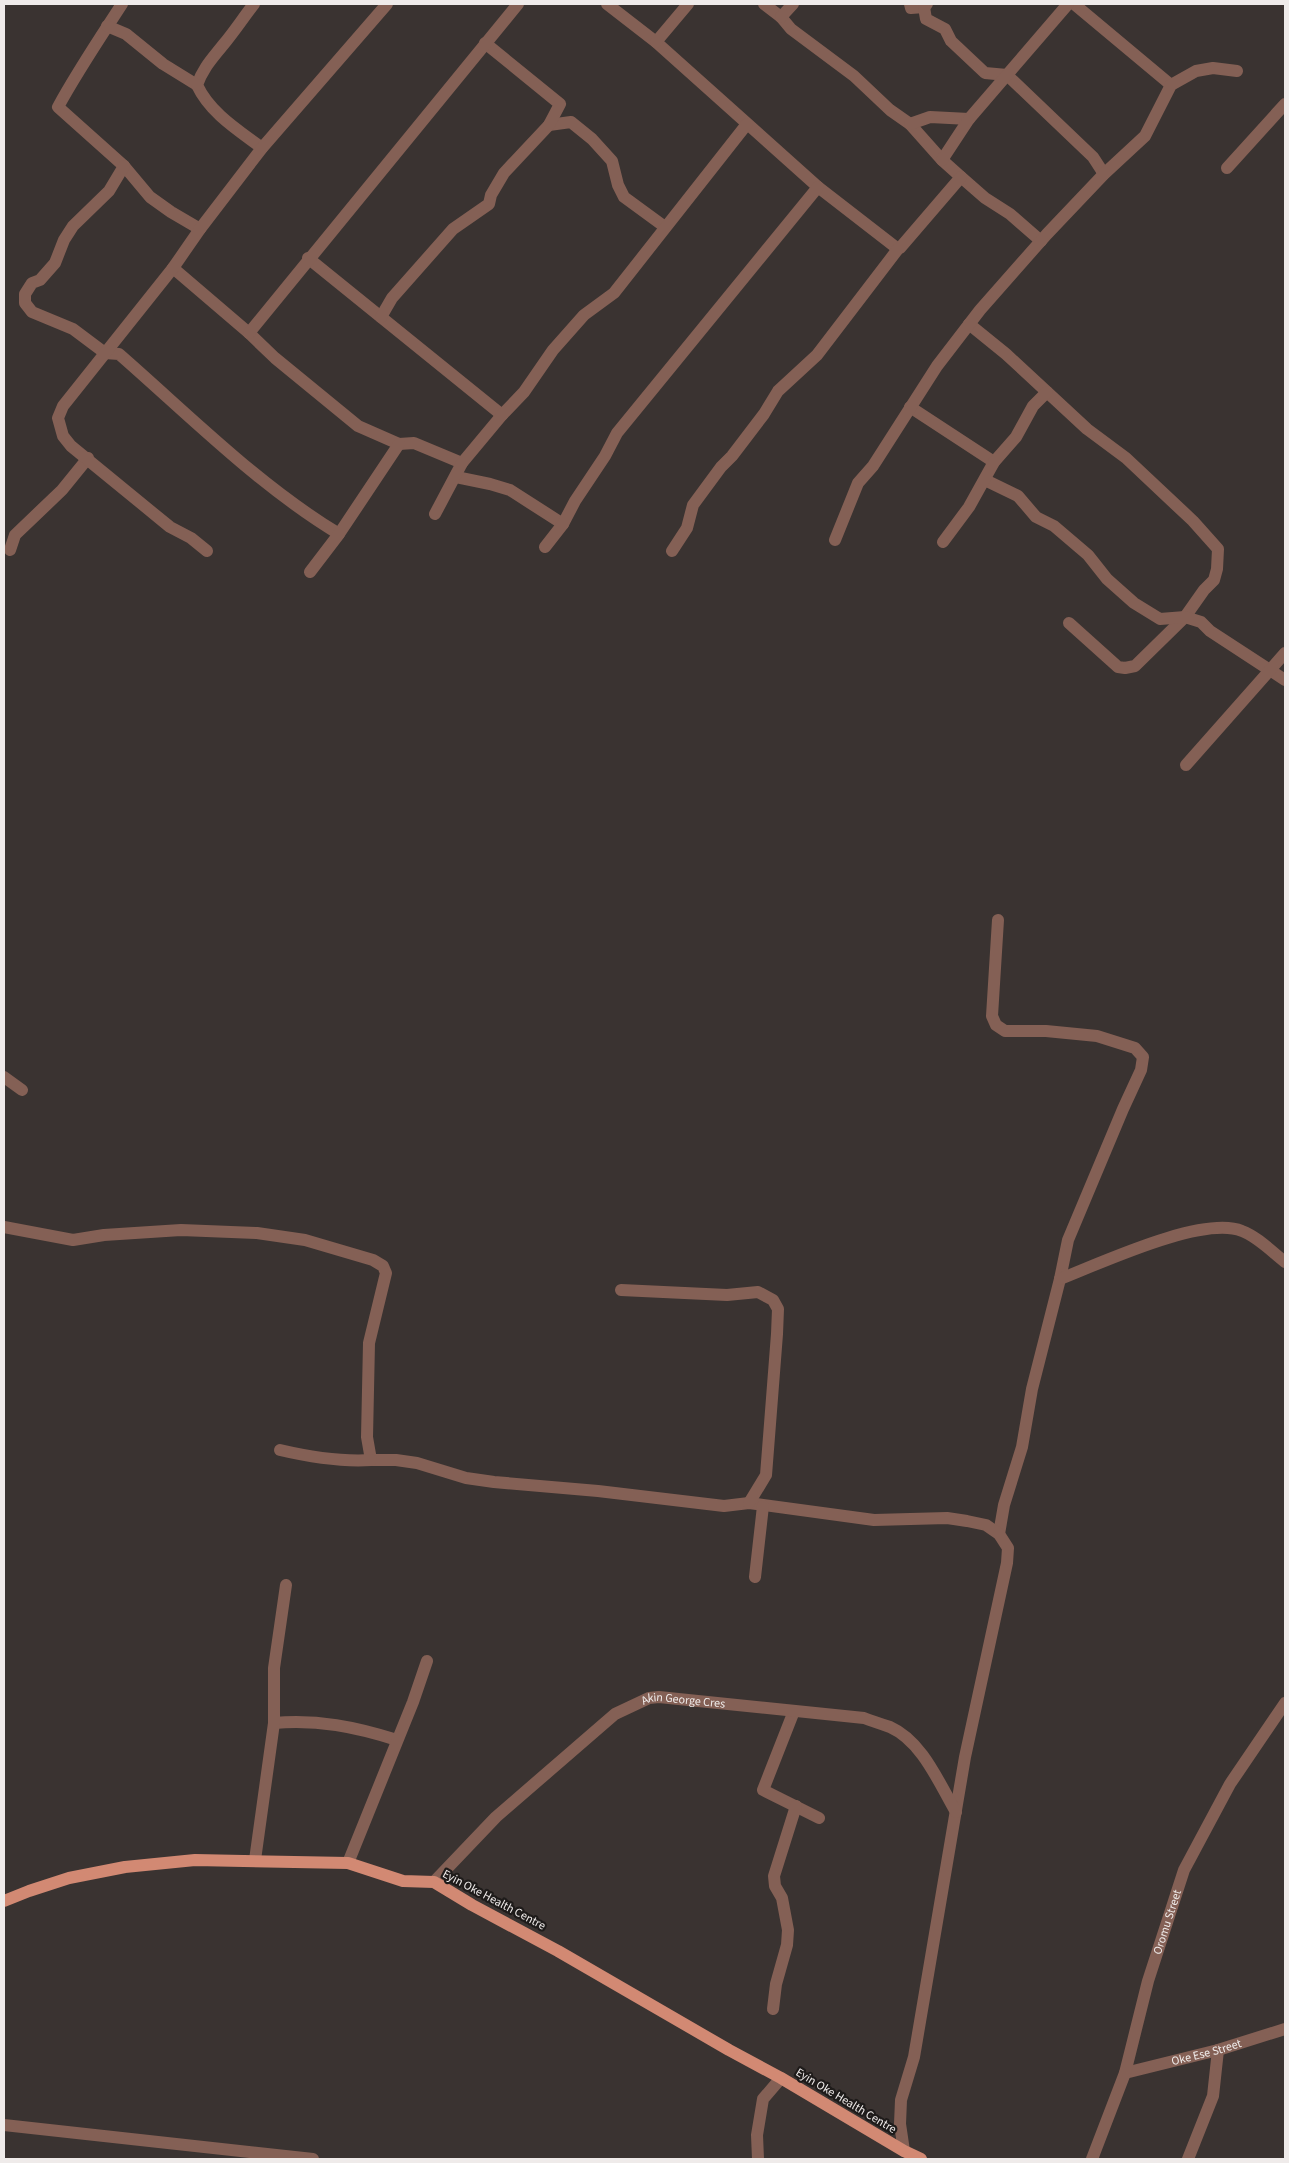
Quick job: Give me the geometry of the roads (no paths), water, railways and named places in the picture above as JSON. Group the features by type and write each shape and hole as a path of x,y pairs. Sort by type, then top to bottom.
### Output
{"main road":[{"name":"Eyin Oke Health Centre","path":"4,1901 28,1890 69,1878 125,1867 195,1860 348,1863 403,1881 434,1882 781,2078 904,2152 921,2159"}],"street":[{"path":"122,4 58,107 124,166 150,197 200,229"},
{"path":"197,85 208,61 254,4"},
{"path":"207,551 191,538 170,527 71,446 63,436 58,418 63,406 174,268 200,229 262,148 387,4"},
{"path":"249,333 308,258 518,4"},
{"path":"607,4 656,42 818,187 898,249"},
{"path":"656,42 688,4"},
{"path":"764,4 782,17 791,29 854,76 890,110 910,124 960,177 985,198 1010,214 1041,241"},
{"path":"782,17 793,4"},
{"path":"910,4 911,8 926,5 926,19 945,29 951,40 985,73 1007,75 1093,157 1104,174"},
{"path":"942,160 969,119 1068,4"},
{"path":"1074,4 1171,85"},
{"path":"107,26 126,34 163,64 197,85 208,102 223,118 262,148"},
{"path":"381,317 392,298 453,230 489,204 491,195 504,174 549,124 560,104 485,43"},
{"path":"835,540 858,483 873,466 937,366 1041,241 1104,174 1145,136 1171,85 1196,71 1213,68 1237,71"},
{"path":"1227,168 1285,104"},
{"path":"910,124 930,117 969,119"},
{"path":"549,124 571,122 592,139 612,161 618,185 624,197 665,227"},
{"path":"435,514 462,463 524,392 554,350 584,315 614,294 746,124"},
{"path":"124,166 109,191 73,226 64,240 55,263 40,280 32,283 25,294 25,303 32,312 72,329 105,353 119,354 238,459 307,514 339,534"},
{"path":"672,551 687,528 693,505 764,414 778,391 817,355 898,249 960,177"},
{"path":"545,548 563,524 575,501 605,456 616,433 818,187"},
{"path":"308,258 502,415"},
{"path":"174,268 275,358 358,426 399,444 414,443 462,463"},
{"path":"970,324 1006,354 1087,429 1126,458 1193,521 1218,549 1218,569 1214,580 1204,590 1186,617 1138,664 1130,668 1118,667 1069,623"},
{"path":"943,542 985,480 994,462 1016,437 1032,406 1046,392"},
{"path":"910,407 994,462"},
{"path":"310,572 339,534 399,444"},
{"path":"10,550 16,536 62,490 88,458"},
{"path":"456,477 510,490 563,524"},
{"path":"985,480 1018,496 1036,517 1054,526 1068,538 1134,603 1160,620 1186,617 1201,622 1210,631 1285,680"},
{"path":"1186,764 1285,653"},
{"path":"998,920 992,1016 996,1025 1005,1031 1097,1036 1135,1048 1143,1057 1141,1070 1068,1240 1032,1389 1022,1447 1004,1505 999,1534"},
{"path":"4,1077 22,1090"},
{"path":"4,1227 72,1240 104,1235 181,1230 257,1233 304,1240 378,1262 386,1273 370,1343 367,1437 371,1460"},
{"path":"1060,1279 1172,1236 1212,1228 1232,1228 1243,1231 1285,1262"},
{"path":"622,1290 727,1295 758,1292 773,1300 778,1309 777,1334 766,1475 749,1503"},
{"path":"280,1450 316,1458 352,1461 396,1460 417,1463 466,1478 494,1482 598,1491 724,1506 749,1503 874,1520 947,1518 986,1525 999,1534 1008,1548 1007,1564 969,1738 914,2057 901,2100 900,2124 904,2152"},
{"path":"755,1577 763,1506"},
{"path":"255,1860 274,1723 274,1668 286,1585"},
{"path":"348,1863 427,1661"},
{"name":"Akin George Cres","path":"434,1882 496,1817 615,1714 649,1698 659,1697 864,1718 891,1728 910,1742 924,1759 956,1812"},
{"name":"Oromu Street","path":"1092,2159 1125,2073 1148,1981 1184,1870 1230,1784 1285,1703"},
{"path":"794,1711 763,1790 819,1818"},
{"path":"274,1723 297,1721 335,1724 397,1740"},
{"path":"773,2009 776,1984 787,1945 788,1930 782,1898 775,1886 774,1876 796,1806"},
{"name":"Oke Ese Street","path":"1125,2073 1218,2050 1285,2028"},
{"path":"1188,2159 1213,2096 1218,2050"},
{"path":"758,2159 757,2134 763,2099 781,2078"},
{"path":"4,2125 268,2156 313,2159"}]}
